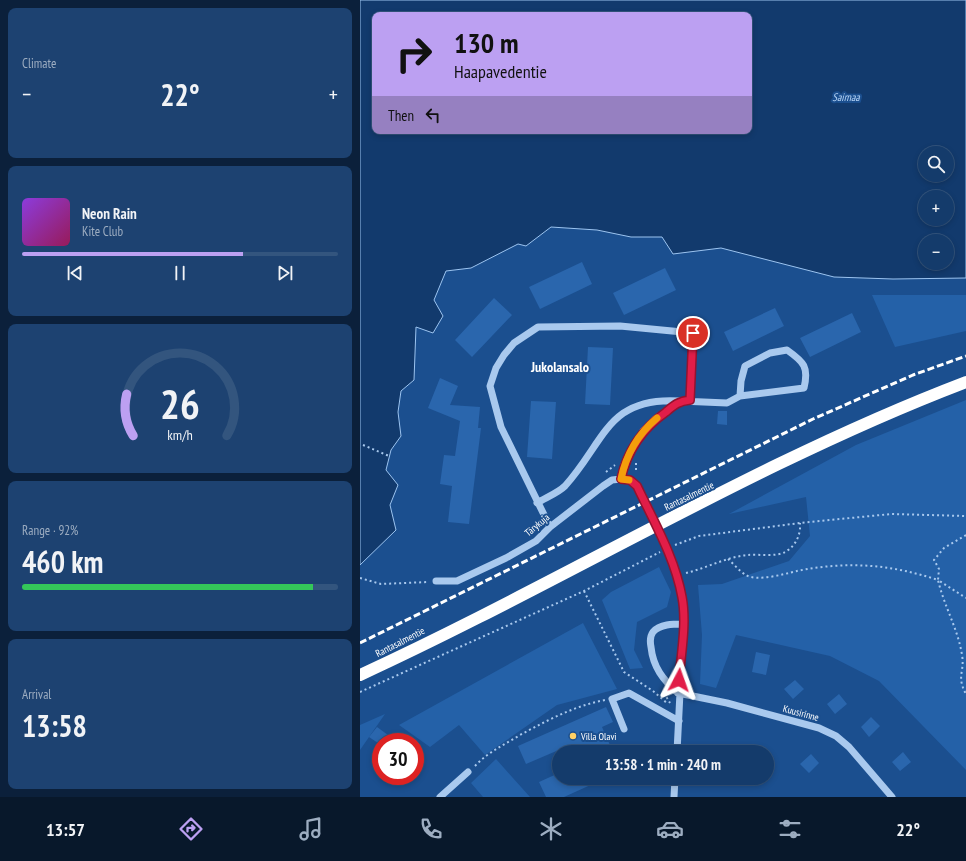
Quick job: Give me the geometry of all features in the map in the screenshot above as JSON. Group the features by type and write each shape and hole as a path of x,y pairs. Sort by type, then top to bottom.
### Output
{"highway":[{"name":"Rantasalmentie","path":"361,675 816,446 927,397 966,382"}],"street":[{"path":"550,527 536,503 501,427 490,386 496,368 514,343 538,327 620,326 693,333 690,400"},
{"path":"536,503 564,487 614,420 636,405 666,400 727,403 740,396 804,388 808,373 801,360 787,350 770,354 745,366 741,381 740,396"},
{"path":"677,745 679,721 678,693 683,624 683,598 673,562 637,486 630,480 621,479 624,465 643,431 655,419 680,401"},
{"name":"Tärykuja","path":"436,581 457,581 506,558 536,541 550,527 603,486 612,480 621,479"},
{"path":"678,693 668,685 656,668 652,656 650,640 652,633 658,629 668,625 683,624"},
{"path":"624,729 612,699 629,693 679,721"},
{"name":"Kuusirinne","path":"678,693 727,703 819,728 836,736 849,747 892,797"},
{"path":"440,797 468,772"},
{"path":"674,797 675,785"}],"path":[{"path":"363,445 389,456"},
{"path":"636,460 635,471 637,475"},
{"path":"671,547 699,536 800,523 891,514 966,516"},
{"path":"686,573 728,559 749,555 784,552 791,547 798,538 800,523"},
{"path":"966,535 944,548 934,560 938,569 938,580 943,602 953,622 962,656 960,684 966,694"},
{"path":"360,692 584,591 666,549"},
{"path":"728,559 746,576 763,578 813,568 859,564 890,567 938,580 966,598"},
{"path":"360,578 380,584 436,581"},
{"path":"584,591 624,672 653,690 673,708 679,709"},
{"path":"468,772 485,755 560,714 588,704 612,699"}],"shaded area":[{"path":"872,295 966,295 966,331 895,347"},
{"path":"966,400 966,770 879,681 830,656 736,635 716,688 700,684 702,635 698,585 722,584 789,561 810,536 806,497 729,514 856,445"},
{"path":"659,567 671,592 667,607 637,622 634,650 643,668 630,669 602,600 611,592"},
{"path":"583,623 617,689 557,705 485,755 459,725 430,747 424,743 424,733 410,733 399,725"},
{"path":"385,714 360,750 360,725"},
{"path":"496,759 530,797 483,797 471,783"}],"water":[{"name":"Saimaa","path":"360,0 966,0 966,278 893,279 834,277 721,248 673,254 662,237 631,237 597,230 551,227 526,246 518,244 471,268 446,271 434,300 443,316 433,333 416,327 414,380 401,391 398,412 401,436 391,450 386,470 398,485 390,505 396,530 360,565"}],"building":[{"path":"582,262 592,284 540,309 529,287"},
{"path":"665,268 676,290 624,315 613,293"},
{"path":"494,298 512,315 472,357 455,340"},
{"path":"775,308 784,326 733,351 724,332"},
{"path":"852,313 861,332 810,357 800,338"},
{"path":"588,347 613,348 610,405 585,404"},
{"path":"440,378 458,386 450,405 480,407 478,428 481,428 469,524 448,522 452,486 440,484 444,455 455,456 460,421 428,408"},
{"path":"531,401 556,402 552,459 527,457"},
{"path":"718,411 727,411 727,425 717,424"},
{"path":"756,652 770,655 766,675 752,672"},
{"path":"795,680 804,689 793,699 784,689"},
{"path":"839,694 847,704 835,714 827,704"},
{"name":"Villa Olavi","path":"606,707 613,722 602,727 610,745 552,745 552,753 526,764 518,746"},
{"path":"871,717 880,726 869,737 861,727"},
{"path":"377,727 385,733 372,733"},
{"path":"903,752 911,762 900,771 892,762"},
{"path":"811,754 819,763 809,773 800,764"},
{"path":"552,776 552,785 591,785 564,797 546,797 539,782"}],"railway":[{"path":"360,643 813,419 913,375 966,356"}],"slow traffic":[{"path":"629,480 621,479 624,465 632,448 643,431 657,418"}],"place":[{"name":"Villa Olavi","path":"573,736"}],"district":[{"name":"Jukolansalo","path":"560,367"}],"route":[{"path":"679,680 684,613 683,598 673,562 637,486 630,480 621,479 624,465 632,448 643,431 655,419 680,401 690,400 693,333"}]}
